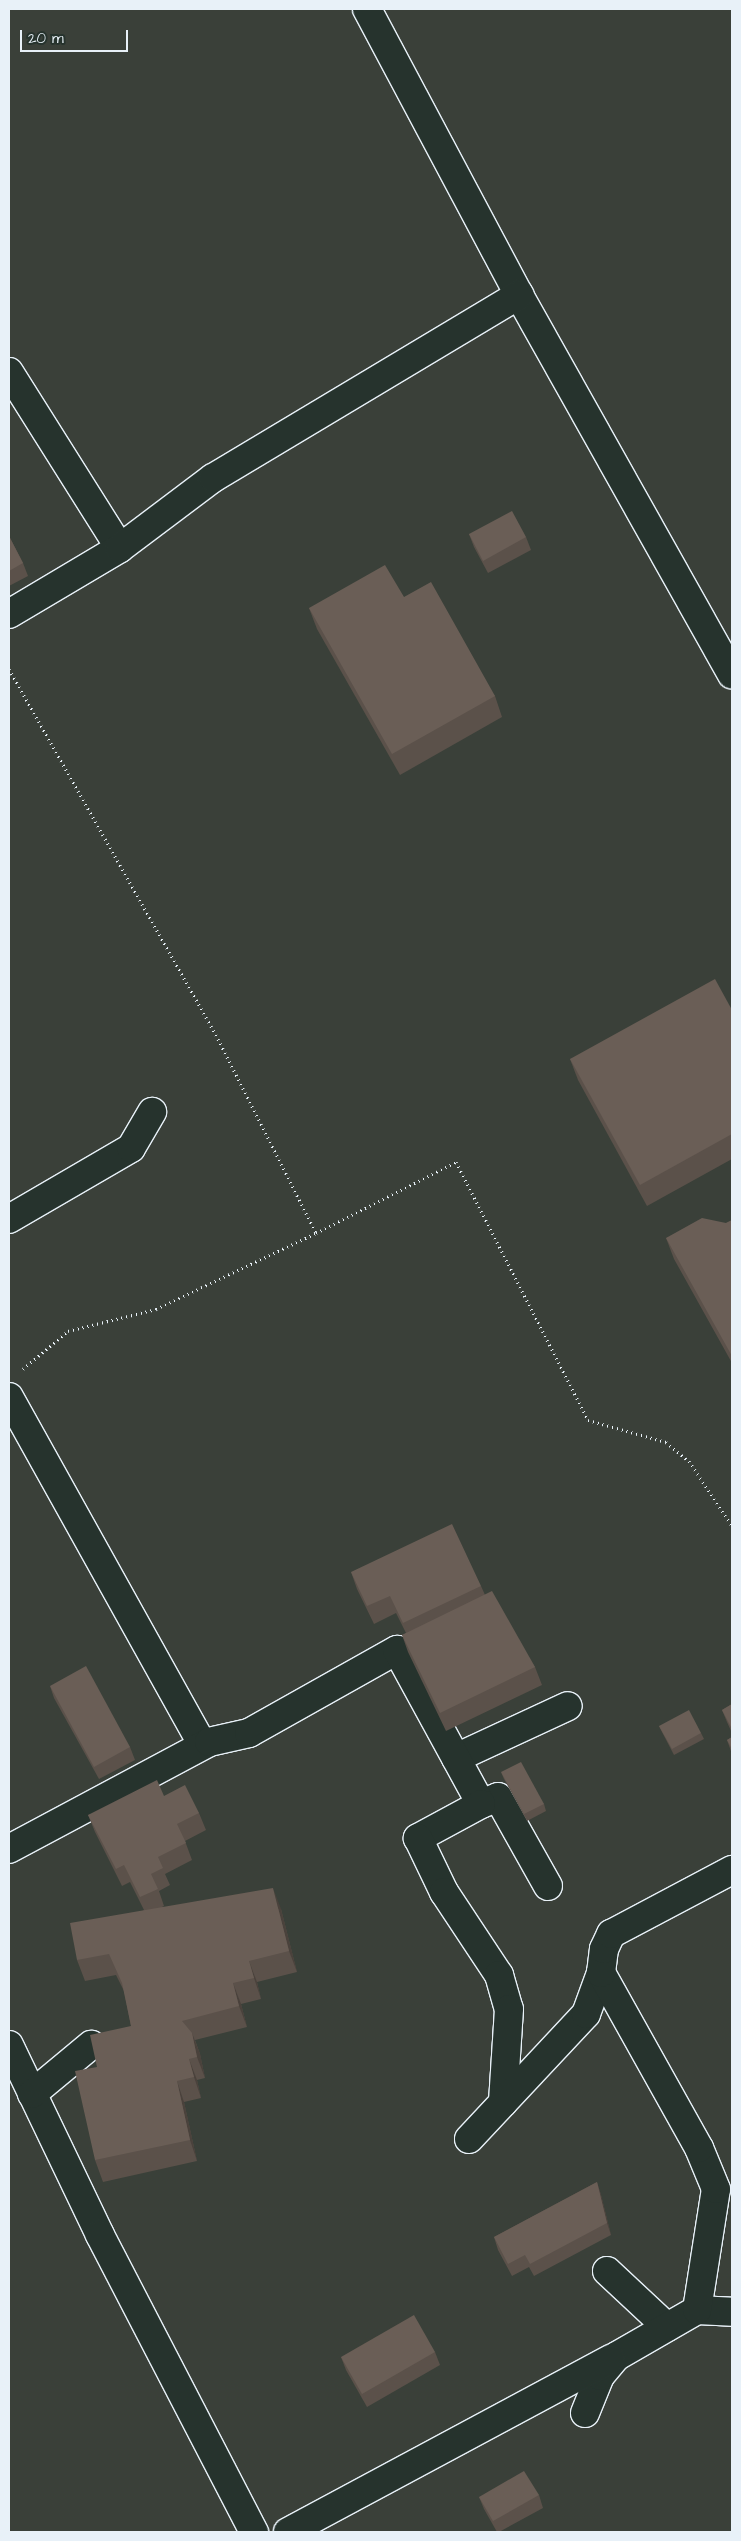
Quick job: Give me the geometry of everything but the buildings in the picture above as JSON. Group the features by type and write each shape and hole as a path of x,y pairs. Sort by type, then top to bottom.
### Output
{"street":[{"path":"367,9 519,295 732,674"},
{"path":"9,614 120,548 213,478 519,295"},
{"path":"9,372 120,548"},
{"path":"9,1219 131,1148 152,1112"},
{"path":"12,1386 203,1745"},
{"path":"9,1849 203,1745 249,1733 397,1650 481,1804"},
{"path":"456,1758 568,1706"},
{"path":"503,2103 509,2009 499,1976 444,1892 418,1838 481,1804 498,1797 548,1886"},
{"path":"468,2139 586,2014 601,1973 611,1934 732,1870"},
{"path":"601,1973 698,2148 716,2189 697,2310"},
{"path":"9,2045 254,2532"},
{"path":"32,2094 91,2045"},
{"path":"607,2271 667,2327"},
{"path":"288,2532 617,2356 697,2310 732,2312"},
{"path":"585,2413 600,2376 617,2356"}],"path":[{"path":"9,669 218,1039 316,1233"},
{"path":"12,1386 68,1331 156,1309 316,1233 456,1162 588,1420 666,1442 689,1462 732,1526"}]}
